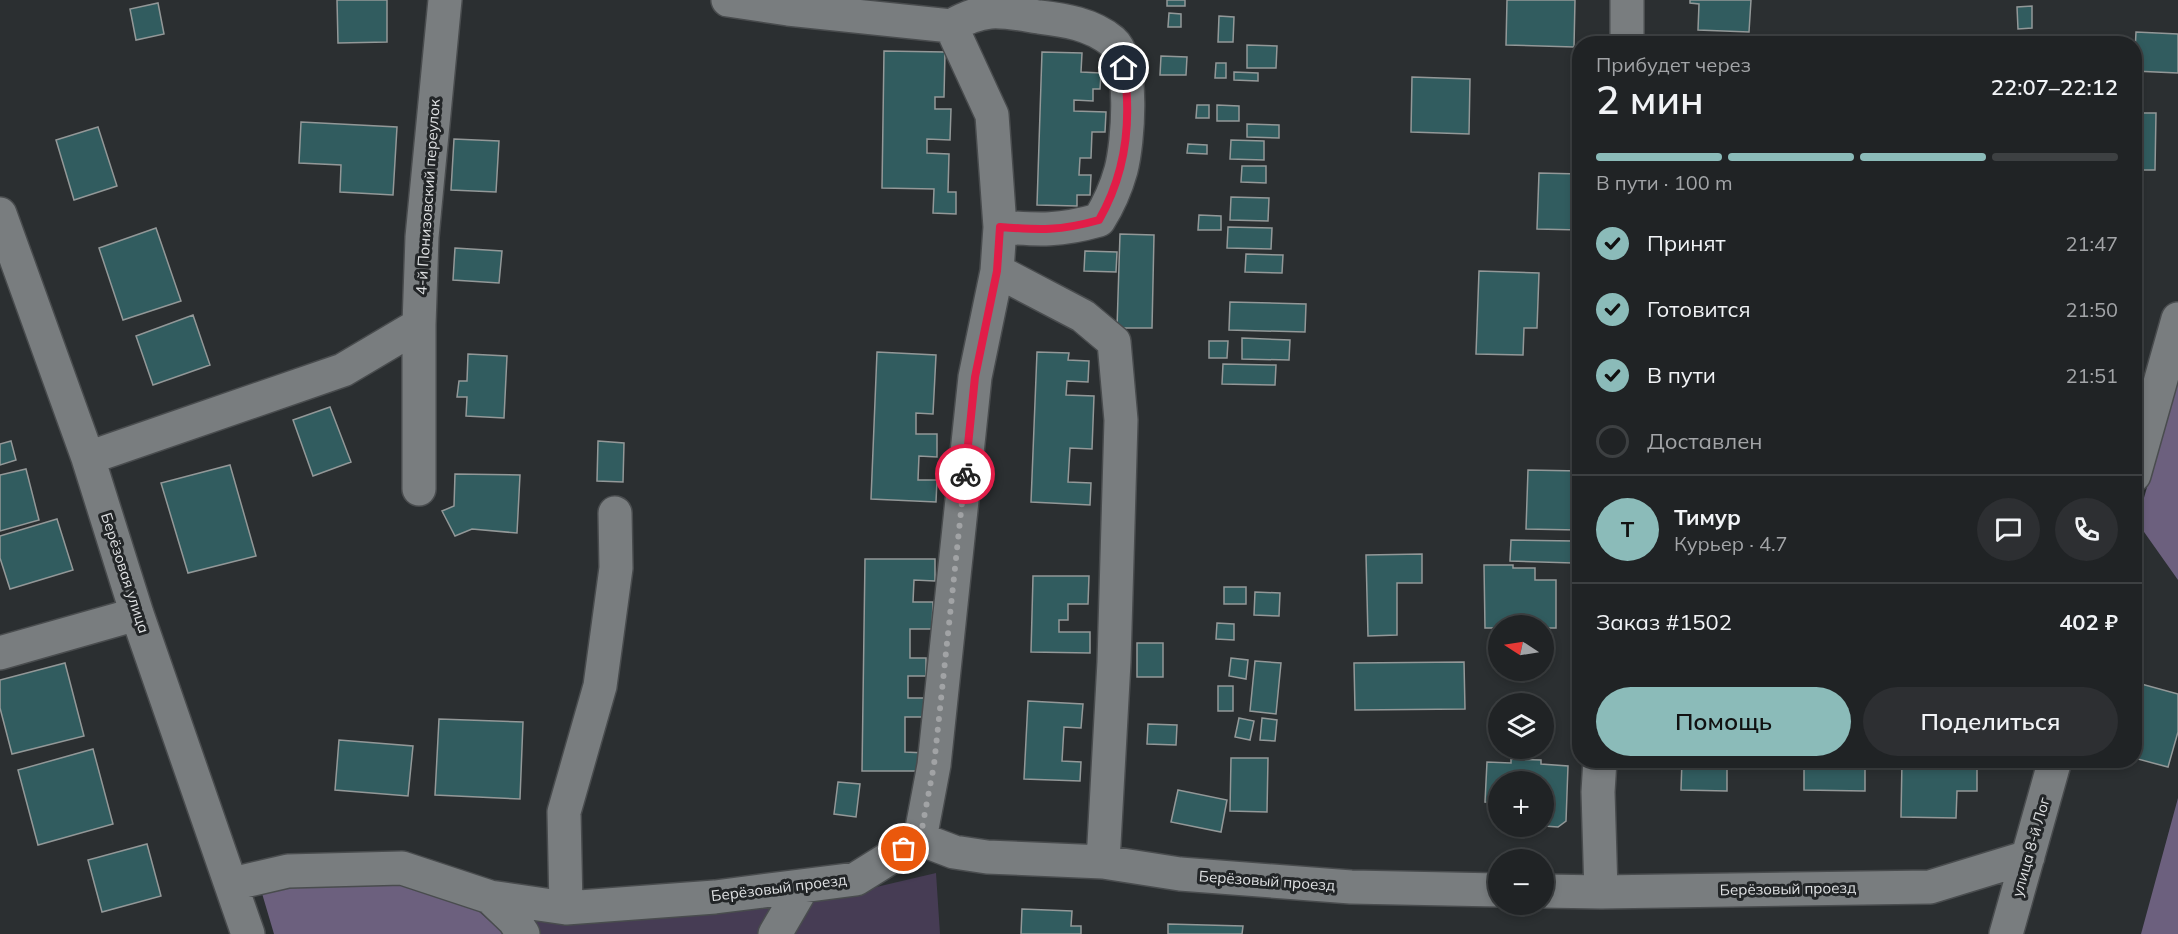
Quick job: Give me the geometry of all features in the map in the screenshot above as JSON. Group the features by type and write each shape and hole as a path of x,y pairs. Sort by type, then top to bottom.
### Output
{"street":[{"name":"4-й Понизовский переулок","path":"419,489 422,237 445,0"},
{"path":"728,0 788,9 951,26 970,15 998,11 1066,20 1094,29 1114,43 1124,68 1129,99 1127,133 1122,169 1112,198 1099,220 1071,228 1046,230 1000,227"},
{"path":"1627,0 1627,36"},
{"path":"920,839 934,765 975,377 997,271 1000,227 992,116 951,26"},
{"name":"Берёзовая улица","path":"0,214 88,458 137,614 248,934"},
{"path":"997,271 1083,316 1114,342 1121,420 1114,662 1103,862"},
{"path":"2142,447 2178,319"},
{"path":"88,458 343,370 420,325"},
{"path":"566,908 564,812 600,686 616,568 615,513"},
{"path":"0,653 137,614"},
{"path":"1600,768 1601,892"},
{"name":"улица 8-й Лог","path":"2006,934 2053,768"},
{"name":"Берёзовый проезд","path":"232,884 288,870 402,868 490,897 566,908 715,897 856,879 920,839 954,852 1103,862 1180,874 1351,887 1488,890"},
{"name":"Берёзовый проезд","path":"1554,891 1930,887 2028,857"},
{"path":"775,934 803,886"},
{"path":"490,897 514,920 523,934"}],"shaded area":[{"path":"2178,380 2178,580 2142,529 2142,505"},
{"path":"2178,798 2178,934 2141,934"},
{"path":"936,873 940,934 504,934 466,900 603,906 710,914 808,903"},
{"path":"289,874 414,884 466,900 504,934 274,934 261,890"}],"building":[{"path":"337,0 387,0 387,42 338,43"},
{"path":"1167,0 1185,0 1185,6 1167,6"},
{"path":"1507,0 1575,0 1572,47 1506,45"},
{"path":"1690,0 1751,0 1749,32 1698,30 1699,4 1690,3"},
{"path":"158,3 164,34 136,40 130,9"},
{"path":"2032,6 2032,28 2018,29 2017,7"},
{"path":"1169,13 1181,14 1181,27 1168,27"},
{"path":"1219,16 1234,17 1233,42 1218,42"},
{"path":"2136,32 2178,34 2178,73 2142,71 2142,36 2136,36"},
{"path":"1247,45 1277,46 1276,68 1247,68"},
{"path":"884,51 945,52 944,97 935,97 935,109 951,109 950,140 927,139 927,153 949,154 948,192 956,192 956,214 933,213 934,189 882,188"},
{"path":"1042,52 1082,53 1081,72 1101,73 1100,89 1093,89 1093,101 1074,100 1074,111 1106,112 1105,132 1092,132 1091,158 1080,158 1079,175 1091,175 1090,195 1077,195 1077,206 1037,205"},
{"path":"1161,56 1187,57 1186,75 1160,75"},
{"path":"1216,63 1226,63 1226,78 1215,78"},
{"path":"1234,72 1258,73 1258,81 1234,80"},
{"path":"1412,77 1470,79 1469,134 1411,132"},
{"path":"1197,105 1209,105 1209,118 1196,118"},
{"path":"1217,105 1239,106 1239,121 1217,121"},
{"path":"2142,113 2156,113 2155,170 2142,170"},
{"path":"301,122 397,127 393,195 340,192 341,165 299,163"},
{"path":"1247,124 1279,125 1279,138 1247,137"},
{"path":"98,127 117,186 74,200 56,140"},
{"path":"454,139 499,141 496,192 451,190"},
{"path":"1231,140 1264,141 1264,160 1230,159"},
{"path":"1188,144 1207,145 1207,154 1187,153"},
{"path":"1242,166 1266,166 1266,183 1241,182"},
{"path":"1539,173 1572,174 1572,230 1537,229"},
{"path":"1231,197 1269,198 1268,221 1230,220"},
{"path":"1199,215 1221,216 1221,230 1198,230"},
{"path":"1228,227 1272,228 1271,249 1227,248"},
{"path":"156,228 181,301 123,320 99,248"},
{"path":"1120,234 1154,235 1152,328 1117,328"},
{"path":"455,248 502,251 499,283 453,280"},
{"path":"1085,251 1117,252 1116,272 1084,271"},
{"path":"1246,254 1283,255 1282,273 1245,272"},
{"path":"1479,271 1539,273 1537,328 1524,328 1523,355 1476,354"},
{"path":"1230,302 1306,304 1305,332 1229,330"},
{"path":"193,315 210,365 153,385 136,336"},
{"path":"1242,338 1290,340 1289,360 1242,359"},
{"path":"1209,341 1228,341 1227,358 1209,358"},
{"path":"877,352 936,355 933,414 916,413 916,434 937,434 937,457 919,456 918,480 937,480 936,502 871,499"},
{"path":"1037,352 1069,353 1068,360 1089,361 1088,382 1067,381 1066,395 1094,396 1092,449 1070,448 1068,482 1091,483 1090,505 1031,502"},
{"path":"468,354 507,356 504,418 466,416 467,397 457,397 459,381 467,381"},
{"path":"1223,364 1276,365 1275,385 1222,384"},
{"path":"330,407 351,462 313,476 293,420"},
{"path":"11,441 16,460 0,465 0,444"},
{"path":"598,441 624,443 623,482 597,481"},
{"path":"230,465 256,556 188,573 161,483"},
{"path":"26,469 39,520 0,531 0,475"},
{"path":"1528,470 1572,471 1572,530 1526,529"},
{"path":"455,474 520,475 517,533 472,529 455,536 442,511 454,506"},
{"path":"57,519 73,570 10,589 0,558 0,536"},
{"path":"1511,540 1572,541 1572,563 1510,561"},
{"path":"1422,554 1422,583 1397,583 1397,635 1368,636 1366,555"},
{"path":"865,559 935,559 935,581 914,580 913,602 933,602 932,629 910,629 910,658 926,658 926,676 908,676 908,698 927,698 927,717 905,717 905,752 926,753 925,771 862,771"},
{"path":"1484,565 1535,568 1535,580 1556,580 1556,628 1554,628 1554,615 1488,615 1488,628 1485,628"},
{"path":"1033,576 1089,576 1088,604 1068,604 1068,620 1059,620 1059,632 1090,632 1090,653 1031,652"},
{"path":"1224,587 1246,587 1246,604 1224,604"},
{"path":"1255,592 1280,593 1279,616 1254,615"},
{"path":"1217,623 1234,624 1234,640 1216,639"},
{"path":"1137,643 1163,643 1163,677 1137,677"},
{"path":"1231,658 1248,660 1246,679 1229,676"},
{"path":"1255,661 1281,663 1276,714 1250,711"},
{"path":"1464,662 1465,709 1355,710 1354,663"},
{"path":"65,663 84,736 12,754 0,708 0,680"},
{"path":"2142,684 2178,694 2178,732 2168,767 2142,760"},
{"path":"1218,686 1233,686 1233,711 1218,711"},
{"path":"1028,701 1083,704 1081,728 1064,727 1062,761 1081,762 1080,781 1024,779"},
{"path":"1239,718 1254,721 1250,740 1235,737"},
{"path":"1262,718 1277,720 1275,741 1260,740"},
{"path":"439,719 523,722 520,799 435,795"},
{"path":"1148,724 1177,725 1176,745 1147,744"},
{"path":"339,740 413,746 408,796 335,790"},
{"path":"93,749 113,824 38,845 18,770"},
{"path":"1231,758 1268,758 1267,812 1230,811"},
{"path":"1511,759 1541,760 1541,764 1568,766 1566,821 1558,827 1554,827 1554,771 1488,771 1488,802 1485,802 1487,762 1511,763"},
{"path":"1682,768 1727,768 1727,791 1681,790"},
{"path":"1804,768 1865,768 1865,791 1804,790"},
{"path":"1902,768 1977,768 1977,791 1957,791 1956,818 1901,817"},
{"path":"838,782 860,784 856,817 834,814"},
{"path":"1178,790 1227,800 1221,832 1171,822"},
{"path":"147,844 161,896 102,912 88,860"},
{"path":"1022,909 1072,911 1071,926 1081,926 1081,934 1021,934"},
{"path":"1168,924 1243,926 1242,934 1168,934"}],"way so far":[{"path":"904,849 920,839 934,765 965,474"}],"route":[{"path":"965,474 975,377 997,271 1000,227 1046,230 1071,228 1099,220 1112,198 1122,169 1129,99 1124,68"}]}
